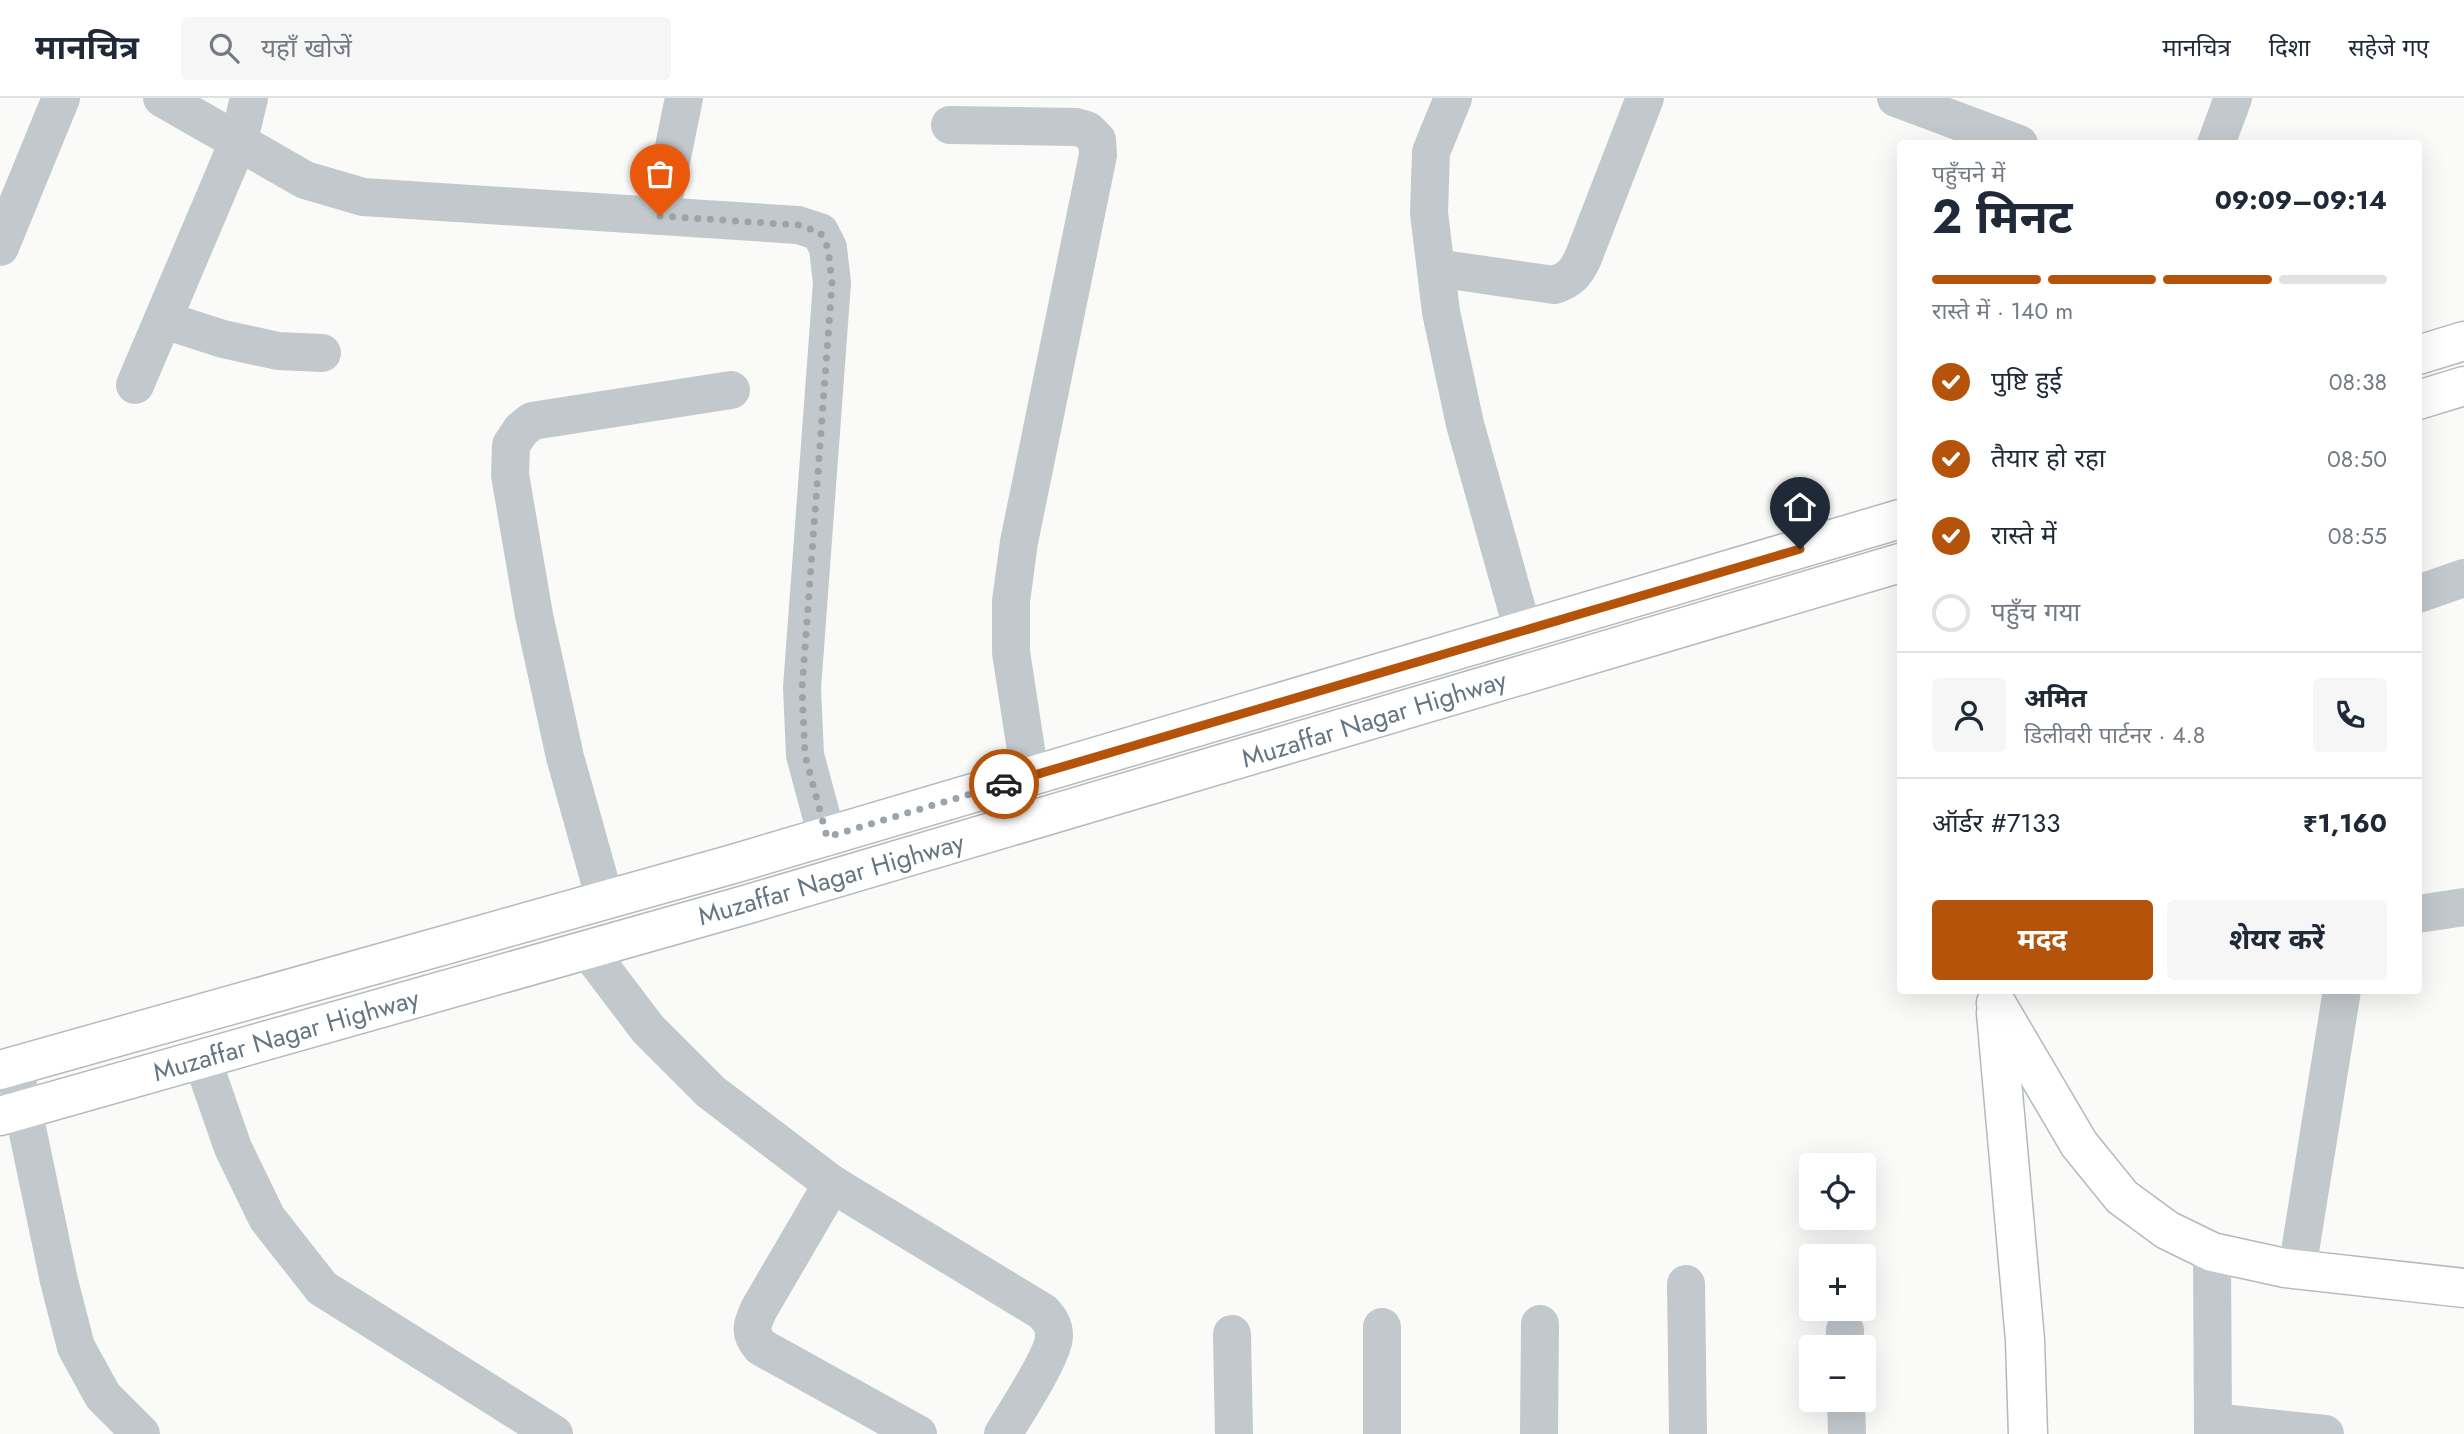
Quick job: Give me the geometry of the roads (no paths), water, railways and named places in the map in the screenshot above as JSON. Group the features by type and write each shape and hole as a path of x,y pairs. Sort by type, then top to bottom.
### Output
{"main road":[{"path":"2422,354 2464,341"},
{"path":"2422,399 2464,386"},
{"name":"Muzaffar Nagar Highway","path":"7,1068 827,837 1897,520"},
{"name":"Muzaffar Nagar Highway","path":"11,1113 758,901 1897,564"},
{"path":"1994,997 2079,1144 2122,1197 2167,1230 2212,1252 2297,1270 2464,1288"},
{"path":"1994,997 2025,1340 2028,1434"}],"street":[{"path":"0,247 61,98"},
{"path":"162,98 305,180 363,197 798,225 820,232 828,248 832,283 802,688 805,755 827,837"},
{"path":"135,385 239,140 249,98"},
{"path":"660,216 684,98"},
{"path":"1453,98 1431,152 1429,213 1441,312 1465,424 1522,631"},
{"path":"1436,268 1554,285 1569,280 1583,258 1646,98"},
{"path":"1896,98 2008,140"},
{"path":"2218,140 2234,98"},
{"path":"950,125 1076,128 1087,130 1097,140 1098,155 1019,541 1010,601 1010,652 1030,776"},
{"path":"163,320 223,339 278,351 321,353"},
{"path":"605,900 565,757 534,615 510,475 511,446 521,430 533,421 731,390"},
{"path":"2422,593 2464,578"},
{"path":"2422,913 2464,907"},
{"path":"588,950 648,1029 711,1092 832,1185 1043,1312 1053,1323 1055,1339 1003,1434"},
{"path":"2297,1270 2341,994"},
{"path":"202,1059 233,1148 267,1218 322,1288 554,1434"},
{"path":"7,1068 11,1113 76,1347 103,1396 141,1434"},
{"path":"832,1185 752,1322 753,1337 761,1347 918,1434"},
{"path":"2212,1252 2213,1428 2325,1434"},
{"path":"1686,1284 1688,1434"},
{"path":"1539,1434 1540,1324"},
{"path":"1382,1327 1382,1434"},
{"path":"1232,1334 1234,1434"},
{"path":"1846,1412 1847,1434"}]}
